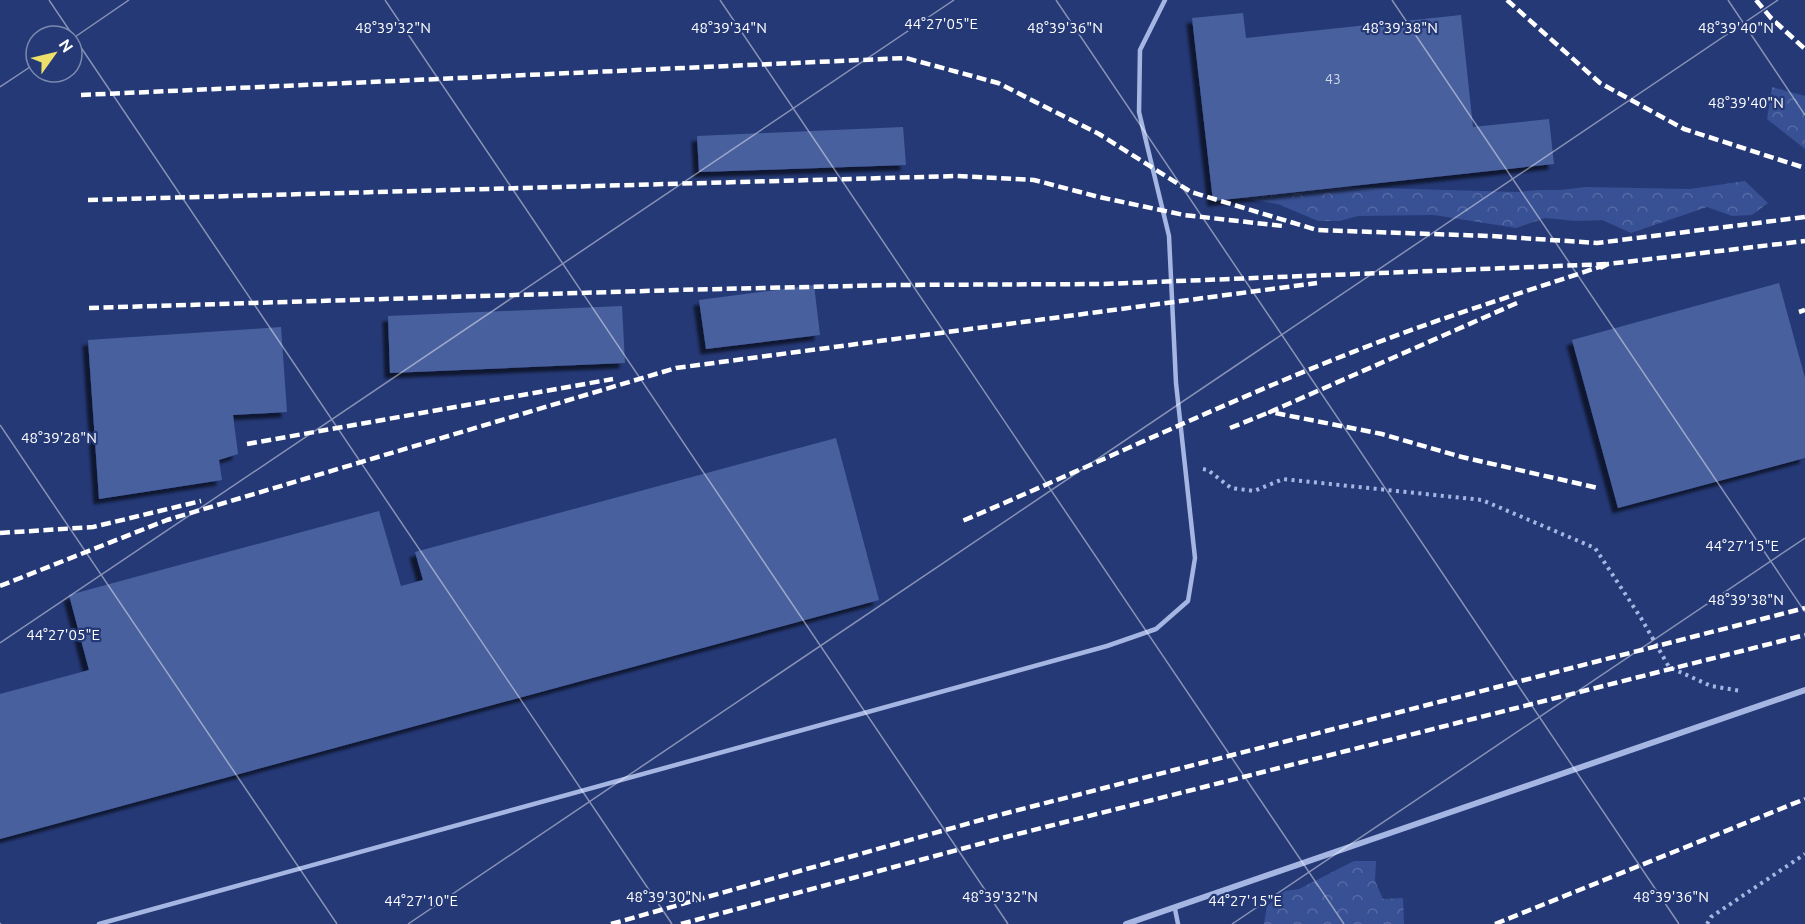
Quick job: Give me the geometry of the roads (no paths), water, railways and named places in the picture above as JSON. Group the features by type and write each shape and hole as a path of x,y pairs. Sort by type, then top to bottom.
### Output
{"street":[{"path":"1126,924 1805,690"}],"lane":[{"path":"99,924 1096,649 1156,629 1188,601 1195,558 1176,383 1169,236 1139,112 1140,50 1165,0"},
{"path":"1175,909 1178,924"}],"railway":[{"path":"1507,0 1600,83 1684,129 1805,168"},
{"path":"1756,0 1771,18 1805,49"},
{"path":"81,95 906,58 998,83 1099,134 1191,192 1317,230 1491,236 1597,243 1805,217"},
{"path":"88,200 957,176 1034,180 1184,215 1283,226"},
{"path":"1600,268 1608,264 1805,241"},
{"path":"89,308 677,290 892,285 1103,284 1608,264 1433,322 1323,364 960,522"},
{"path":"0,586 167,520 676,368 1317,283"},
{"path":"1517,303 1270,412 1382,434 1462,457 1598,488"},
{"path":"1799,312 1805,310"},
{"path":"247,444 613,379"},
{"path":"1230,428 1270,412"},
{"path":"0,533 93,527 201,501"},
{"path":"611,924 995,816 1805,608"},
{"path":"681,924 1002,838 1805,635"},
{"path":"1495,924 1805,799"}]}
